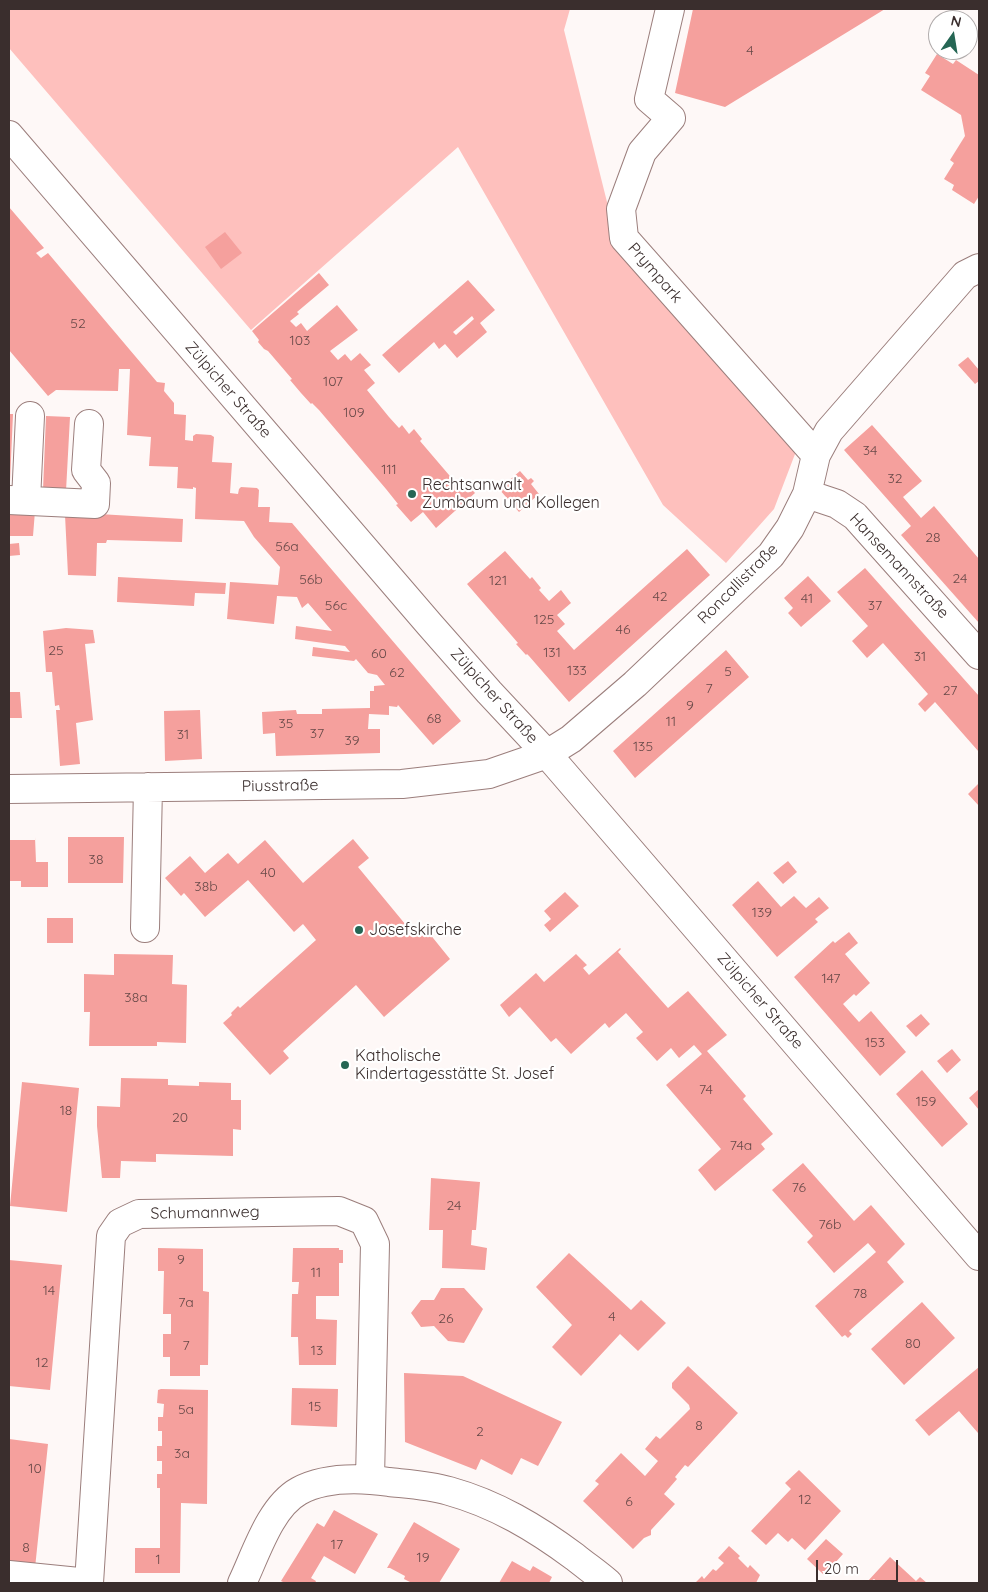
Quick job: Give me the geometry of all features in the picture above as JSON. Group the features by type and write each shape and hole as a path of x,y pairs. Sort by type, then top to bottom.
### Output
{"street":[{"name":"Prympark","path":"670,9 649,99 671,118 642,152 621,209 624,238 816,455"},
{"name":"Zülpicher Straße","path":"9,135 430,625 547,754 979,1256"},
{"name":"Roncallistraße","path":"547,754 572,739 635,684 771,555 790,528 807,494 816,455 829,431 965,275 979,268"},
{"path":"30,416 17,500 95,504 96,484 86,470 89,424"},
{"name":"Hansemannstraße","path":"807,494 837,504 855,516 979,655"},
{"name":"Piusstraße","path":"9,789 402,784 489,774 547,754"},
{"path":"145,928 148,787"},
{"name":"Schumannweg","path":"89,1583 111,1236 120,1223 138,1214 338,1211 364,1221 374,1244 370,1479"},
{"path":"242,1583 269,1525 281,1505 299,1491 318,1484 370,1479 447,1490 492,1505 520,1519 550,1539 606,1583"},
{"path":"9,1575 89,1583"}],"shaded area":[{"path":"9,9 570,9 564,30 616,238 800,441 774,509 726,563 663,505 458,147 251,330 9,48"}],"building":[{"path":"693,9 885,9 725,107 675,93"},
{"path":"933,60 947,60 953,64 956,60 979,75 979,196 974,204 952,190 954,185 944,179 954,163 950,160 965,136 961,115 921,90 930,76 925,73"},
{"path":"9,207 44,248 36,253 41,258 48,253 157,382 165,383 164,391 174,403 174,414 186,415 185,440 193,441 193,436 196,434 214,437 212,462 232,463 230,493 238,494 241,487 257,488 259,490 258,507 270,507 269,522 292,523 461,721 433,745 398,705 397,707 389,706 389,715 369,714 368,729 380,729 380,753 276,756 275,733 263,734 262,712 296,710 297,714 322,714 322,709 370,708 370,691 374,691 374,686 385,685 377,675 368,673 356,659 354,661 312,656 313,647 350,652 345,646 295,639 296,626 332,631 308,603 302,608 297,597 277,596 274,624 227,619 230,582 278,585 280,567 254,537 244,521 195,519 196,488 177,488 178,467 149,466 151,437 127,435 130,369 119,369 118,391 56,390 48,396 9,350"},
{"path":"225,232 242,253 221,269 205,247"},
{"path":"319,273 329,285 297,312 299,314 290,321 296,327 301,323 307,331 337,305 358,330 330,351 338,360 345,354 351,361 360,353 371,365 364,370 375,383 367,390 389,417 399,428 402,425 409,434 414,429 422,439 420,441 455,482 459,481 464,486 467,484 475,493 436,528 423,512 411,522 396,505 398,504 386,489 319,410 301,393 290,380 292,379 258,342 259,340 252,331"},
{"path":"468,280 495,310 480,323 487,332 457,358 445,344 439,349 434,342 399,373 382,355","holes":["472,316 474,319 456,335 453,332"]},
{"path":"968,357 979,370 979,381 975,384 958,365"},
{"path":"9,414 13,414 10,482 9,482"},
{"path":"46,416 70,417 66,491 43,490"},
{"path":"872,425 922,481 903,497 921,518 934,506 979,559 979,623 901,535 911,526 844,450"},
{"path":"520,471 528,480 531,478 534,481 531,484 539,494 519,512 499,489"},
{"path":"9,510 35,511 33,536 9,536"},
{"path":"99,514 183,519 182,542 107,540 106,543 97,543 96,576 68,575 65,515 98,517"},
{"path":"19,543 20,555 9,556 9,544"},
{"path":"687,549 710,575 569,702 529,656 516,644 518,643 467,584 505,551 530,579 532,577 541,588 539,590 549,601 561,590 571,603 557,615 565,624 557,631 574,650"},
{"path":"865,568 979,696 979,752 935,702 925,712 918,704 928,694 883,643 867,658 852,641 868,626 837,592"},
{"path":"808,576 831,601 801,627 788,613 793,608 784,598"},
{"path":"118,577 226,583 225,594 195,593 194,606 117,602"},
{"path":"66,628 93,630 95,643 85,644 93,720 76,723 80,764 60,766 56,710 60,710 59,705 55,706 52,672 46,672 43,631"},
{"path":"726,650 749,677 635,778 613,751"},
{"path":"9,692 20,692 22,718 9,718"},
{"path":"200,710 202,759 165,761 164,711"},
{"path":"979,783 979,806 968,794"},
{"path":"35,837 36,862 48,862 48,887 21,887 21,881 9,881 9,840 35,840"},
{"path":"68,837 124,837 123,883 68,883"},
{"path":"353,839 369,858 358,867 415,936 425,928 450,959 384,1017 356,985 283,1051 289,1058 270,1075 223,1023 238,1006 240,1008 316,940 303,924 294,932 248,880 205,917 184,893 181,896 165,878 190,856 205,873 228,853 238,864 265,840 303,883"},
{"path":"788,861 797,872 783,884 773,873"},
{"path":"758,881 781,907 794,896 806,908 819,897 829,908 815,919 818,922 777,957 732,905"},
{"path":"565,892 579,906 550,932 544,925 551,919 544,911"},
{"path":"47,918 73,918 73,943 47,943"},
{"path":"849,932 858,943 845,954 870,983 856,996 854,994 843,1004 859,1022 871,1011 906,1052 880,1076 794,977 833,941 835,943"},
{"path":"620,948 618,952 668,1008 688,991 727,1035 707,1051 746,1096 743,1099 773,1134 761,1144 765,1149 715,1191 698,1170 721,1149 666,1085 702,1054 694,1045 679,1058 671,1048 657,1061 636,1038 643,1032 626,1013 609,1028 605,1023 571,1054 556,1038 551,1042 520,1007 509,1017 500,1005 536,973 544,982 576,954 587,965 583,968 589,975"},
{"path":"114,954 173,955 172,984 187,985 186,1043 157,1042 157,1046 89,1046 90,1012 84,1012 84,974 114,975"},
{"path":"921,1014 930,1024 916,1037 906,1026"},
{"path":"952,1049 961,1060 947,1073 937,1061"},
{"path":"922,1070 968,1124 942,1147 896,1094"},
{"path":"121,1078 168,1079 168,1085 199,1086 199,1082 231,1083 231,1100 241,1100 241,1130 233,1129 233,1156 156,1154 156,1162 121,1161 120,1178 102,1178 97,1106 120,1107"},
{"path":"22,1082 79,1088 67,1212 10,1206"},
{"path":"979,1089 979,1110 969,1098"},
{"path":"803,1163 854,1221 871,1205 905,1244 887,1262 904,1282 849,1331 852,1334 848,1338 845,1335 842,1337 815,1306 876,1252 868,1243 834,1273 807,1242 813,1236 772,1190"},
{"path":"431,1178 480,1182 476,1230 472,1230 471,1245 487,1248 485,1270 442,1268 443,1230 429,1230"},
{"path":"158,1248 203,1249 203,1291 209,1292 208,1365 200,1365 200,1376 170,1376 170,1357 163,1357 163,1334 171,1334 171,1314 163,1314 164,1271 158,1271"},
{"path":"293,1248 339,1248 339,1250 343,1250 343,1263 339,1263 339,1296 316,1296 316,1319 337,1320 336,1365 299,1365 298,1337 291,1337 292,1294 298,1294 299,1282 292,1282"},
{"path":"569,1253 631,1310 641,1300 666,1323 638,1351 620,1334 581,1376 552,1347 572,1325 536,1287"},
{"path":"9,1260 62,1265 50,1390 9,1386"},
{"path":"441,1288 464,1288 483,1309 464,1343 448,1341 434,1326 421,1327 411,1313 421,1300 434,1300"},
{"path":"922,1302 955,1338 904,1385 871,1349"},
{"path":"688,1366 738,1413 688,1467 685,1465 675,1477 677,1479 664,1494 675,1504 651,1530 651,1535 644,1538 633,1549 583,1501 599,1484 595,1481 621,1453 645,1476 658,1461 645,1449 656,1436 660,1439 690,1409 689,1405 672,1388 672,1383"},
{"path":"979,1367 978,1433 959,1411 929,1436 915,1420"},
{"path":"404,1373 463,1376 562,1422 538,1466 521,1458 512,1475 481,1459 476,1470 405,1442"},
{"path":"292,1388 338,1389 337,1427 291,1425"},
{"path":"158,1390 208,1390 207,1504 181,1503 180,1573 135,1573 135,1548 160,1548 160,1488 157,1488 157,1474 162,1474 162,1461 157,1461 157,1446 162,1446 162,1431 158,1431 158,1417 163,1417 164,1404 157,1403"},
{"path":"9,1439 48,1444 35,1568 9,1565"},
{"path":"799,1470 841,1511 805,1550 792,1538 788,1542 778,1533 766,1545 751,1531 791,1489 785,1483"},
{"path":"334,1510 378,1534 355,1574 324,1556 311,1578 316,1581 315,1583 285,1583 281,1581 317,1523 324,1527"},
{"path":"414,1522 460,1549 439,1583 412,1583 404,1579 405,1576 387,1568"},
{"path":"826,1539 843,1554 824,1575 807,1559"},
{"path":"729,1546 740,1556 738,1558 748,1568 750,1565 760,1575 756,1583 695,1583 702,1576 704,1579 713,1569 716,1571 724,1563 718,1558"},
{"path":"890,1557 916,1581 920,1577 927,1583 879,1583 874,1579 868,1583"},
{"path":"512,1561 530,1571 533,1566 552,1577 549,1583 499,1583"}],"place":[{"name":"Rechtsanwalt Zumbaum und Kollegen","path":"412,494"},
{"name":"Josefskirche","path":"359,930"},
{"name":"Katholische Kindertagesstätte St. Josef","path":"345,1065"}]}
